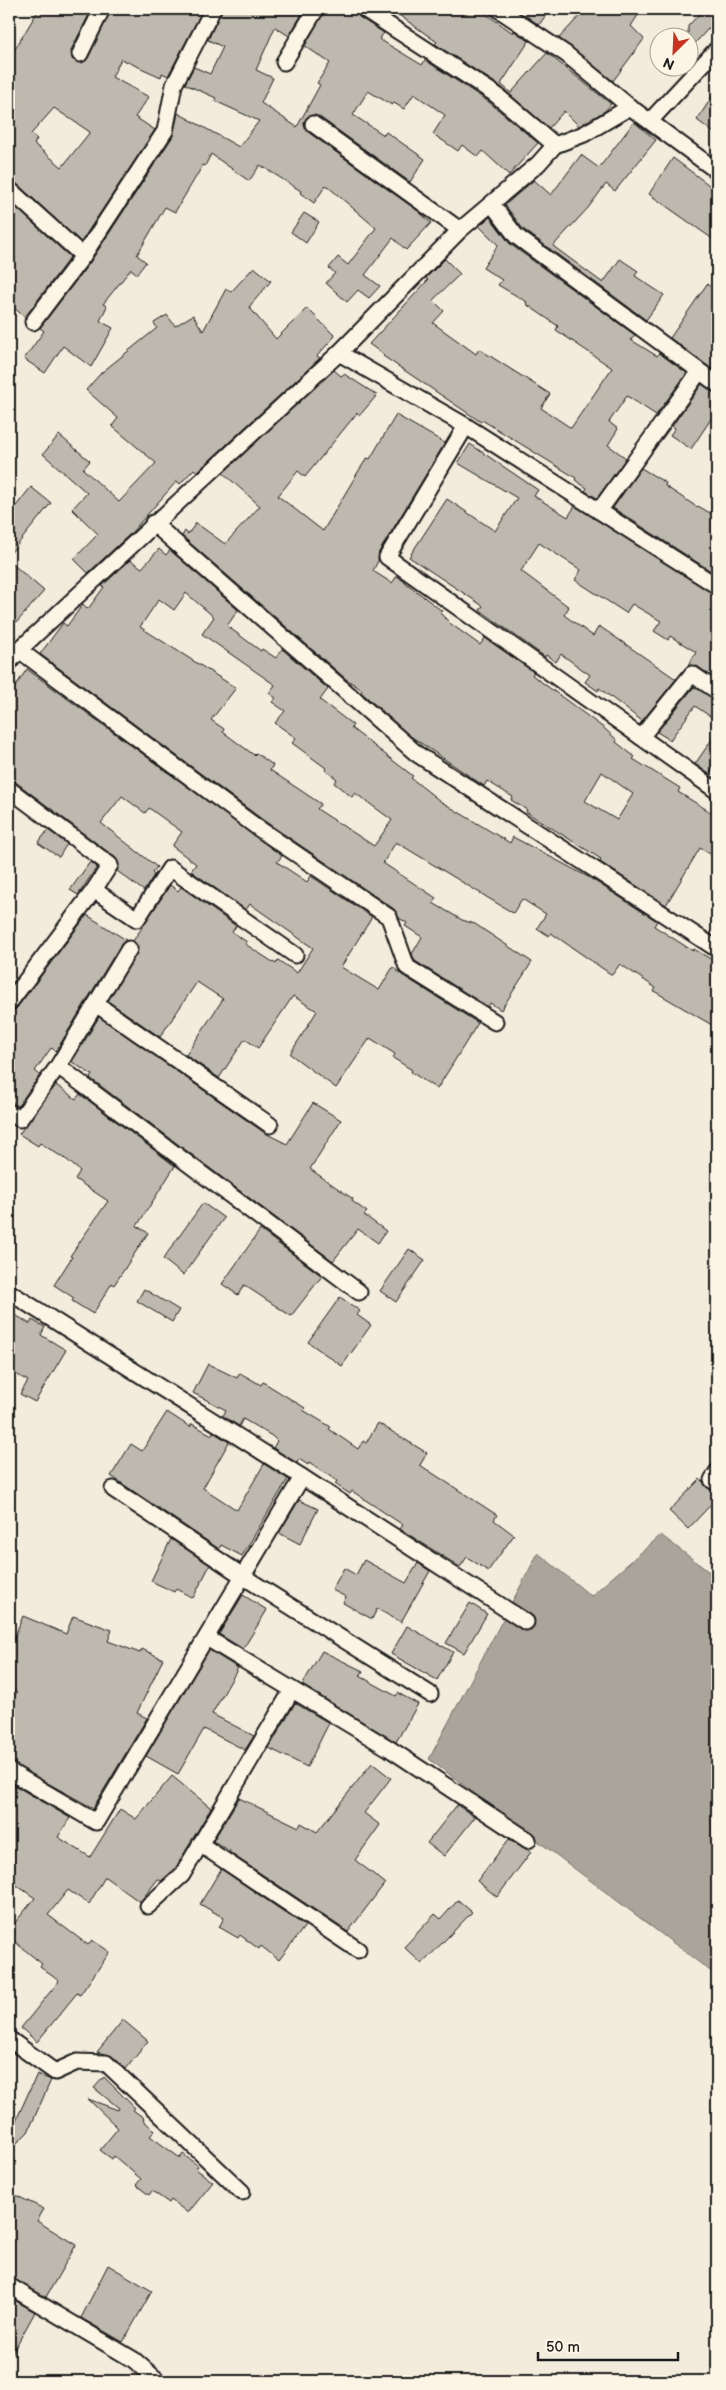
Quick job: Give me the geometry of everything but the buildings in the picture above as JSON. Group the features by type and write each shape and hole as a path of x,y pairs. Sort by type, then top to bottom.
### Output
{"street":[{"path":"80,54 102,9"},
{"path":"34,322 83,256 165,131 174,85 212,9"},
{"path":"284,62 316,9"},
{"path":"364,9 495,94 555,145"},
{"path":"498,9 566,54 630,107 717,171"},
{"path":"650,121 717,50"},
{"path":"9,663 19,650 153,523 339,353 460,230 538,164 555,145 584,134 630,107"},
{"path":"313,124 460,230"},
{"path":"9,189 83,256"},
{"path":"492,204 516,236 717,384"},
{"path":"339,353 466,426 717,586"},
{"path":"599,510 699,372"},
{"path":"466,426 386,558 717,790"},
{"path":"153,523 417,754 717,949"},
{"path":"19,650 258,828 389,918 407,968 495,1022"},
{"path":"641,737 692,674 717,691"},
{"path":"9,789 110,865 94,890 9,1002"},
{"path":"94,890 137,919 170,868 295,955"},
{"path":"9,1112 20,1119 58,1066 129,949"},
{"path":"96,1004 270,1125"},
{"path":"58,1066 359,1292"},
{"path":"9,1292 302,1477 526,1622"},
{"path":"717,1472 712,1480 717,1483"},
{"path":"9,1771 96,1822 302,1477"},
{"path":"113,1488 244,1577 430,1694"},
{"path":"207,1638 390,1749 528,1840"},
{"path":"148,1906 182,1875 292,1690"},
{"path":"200,1844 358,1950"},
{"path":"9,2039 55,2072 77,2062 106,2063 242,2192"},
{"path":"9,2286 134,2360 158,2381"}],"shaded area":[{"path":"661,1535 717,1578 717,1976 429,1759 538,1553 591,1596"}]}
